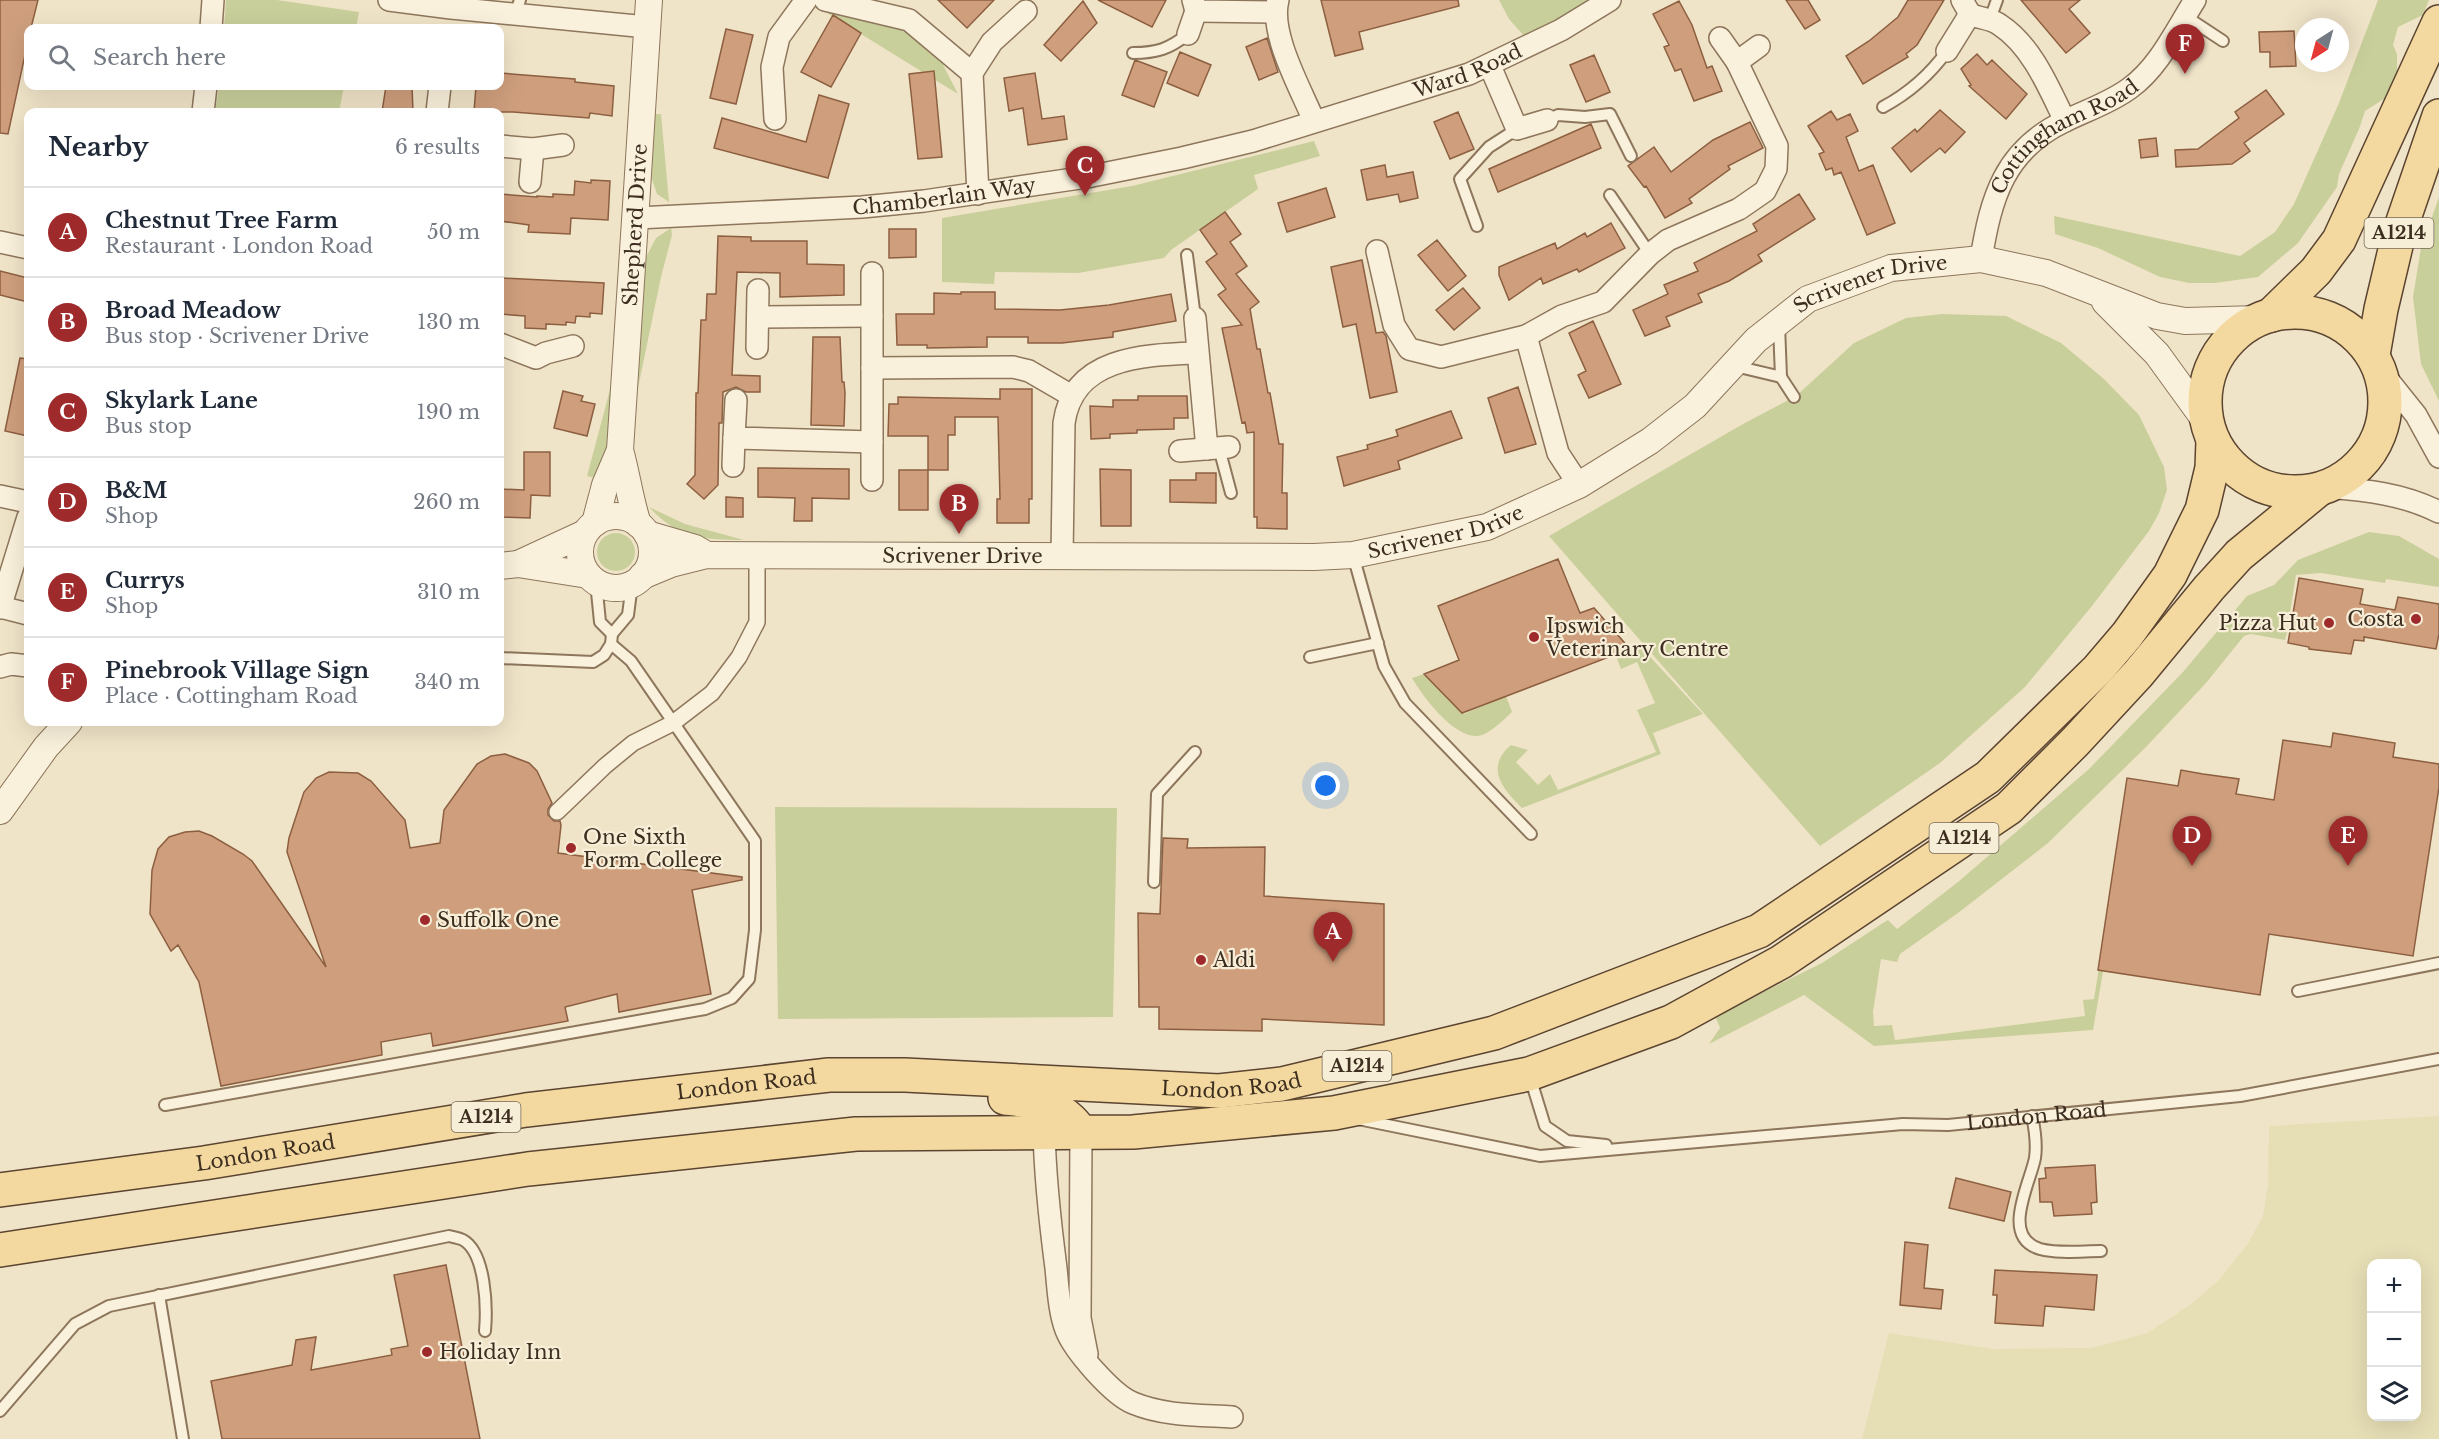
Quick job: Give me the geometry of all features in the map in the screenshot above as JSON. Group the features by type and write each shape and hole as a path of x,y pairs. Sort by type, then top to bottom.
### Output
{"main road":[{"name":"A1214","path":"2265,317 2316,271 2339,240 2439,22"},
{"name":"A1214","path":"2376,363 2380,309 2399,233 2439,116"},
{"path":"2290,312 2313,314 2338,322 2359,337 2376,363 2386,404 2384,424 2376,445 2364,462 2348,476 2323,489 2296,493 2268,489 2244,477 2226,460 2210,432 2205,393 2211,370 2229,340 2244,328 2265,317 2290,312"},
{"name":"London Road","path":"0,1190 204,1163 526,1110 829,1075 905,1075 1219,1091 1282,1084 1494,1033 1759,931 1988,777 2098,669 2127,635 2170,575 2202,510 2212,468 2210,432"},
{"name":"A1214","path":"1529,1074 1671,1022 1781,962 2009,808 2138,674 2239,555 2323,489"},
{"name":"London Road","path":"6,1246 528,1169 856,1134 1062,1125 1133,1132 1334,1113 1529,1074"},
{"path":"737,1084 841,1095 975,1094 1027,1101 1062,1125 1086,1096 1129,1086"}],"street":[{"path":"211,24 213,0"},
{"path":"389,0 450,18 517,7 647,27"},
{"name":"Shepherd Drive","path":"590,528 620,450 637,218 641,104 649,0"},
{"path":"775,119 772,67 779,37 806,0"},
{"path":"825,0 909,20 972,73"},
{"name":"Ward Road","path":"1314,122 1430,88 1490,66 1561,30 1610,0"},
{"path":"1188,34 1195,5 1276,6 1279,35 1314,122"},
{"path":"1947,51 1980,8 2010,32 2027,52 2049,88 2065,121"},
{"name":"Cottingham Road","path":"1981,259 1987,222 1998,186 2025,150 2046,132 2065,121 2101,106 2138,82 2159,57 2190,8"},
{"path":"978,194 972,73 992,42 1026,11"},
{"path":"1377,251 1394,325 1409,349 1441,357 1526,336 1562,316 1603,302 1650,254 1668,240 1739,208 1765,190 1776,169 1777,146 1737,62 1720,38"},
{"path":"1737,62 1759,46"},
{"path":"1490,66 1517,129 1547,120"},
{"path":"203,108 206,90"},
{"path":"437,108 440,90"},
{"name":"Chamberlain Way","path":"637,218 862,207 978,194 1087,177 1182,158 1252,141 1314,122"},
{"path":"504,146 533,149 563,145"},
{"path":"530,182 533,149"},
{"path":"0,242 24,247"},
{"name":"Scrivener Drive","path":"637,580 671,564 707,555 1314,557 1353,555 1487,527 1580,485 1650,441 1695,406 1756,340 1808,299 1891,268 1981,259 2046,273 2157,316 2186,321 2265,317"},
{"path":"872,273 872,480"},
{"path":"758,290 758,348"},
{"name":"Scrivener Drive","path":"2097,294 2157,354 2210,432"},
{"path":"758,317 872,316"},
{"path":"1180,451 1218,448 1196,353 1195,318"},
{"path":"1526,336 1558,453 1580,485"},
{"path":"504,347 536,368 546,353 573,346"},
{"path":"1062,556 1064,423 1072,396 1081,383 1106,366 1155,356 1196,353"},
{"path":"2376,363 2416,415 2439,457"},
{"path":"872,368 1013,367 1029,371 1072,396"},
{"path":"733,466 736,400"},
{"path":"734,438 872,442"},
{"name":"Shepherd Drive","path":"620,450 628,477 630,498 642,529"},
{"path":"2323,489 2375,491 2407,499 2439,512"},
{"path":"0,496 24,501"},
{"path":"614,516 625,517 642,529 652,550 651,561 637,580 618,588 606,587 592,579 509,565 614,516"},
{"path":"590,528 581,543 580,554 592,579"},
{"name":"Scrivener Drive","path":"642,529 707,555"},
{"path":"24,530 0,608 24,613"},
{"path":"557,812 633,743 674,723 712,693 739,657 757,622 757,555"},
{"path":"0,668 11,664 24,666"},
{"path":"0,811 46,747 65,726"},
{"path":"1062,1125 1080,1318 1088,1363"},
{"path":"1062,1125 1046,1181 1058,1288 1066,1331 1088,1363 1113,1389 1132,1403 1173,1413 1232,1417"}],"lane":[{"path":"2190,8 2223,40"},
{"path":"1133,53 1155,53 1177,43 1188,34"},
{"path":"1883,107 1907,93 1923,80 1947,51"},
{"path":"1547,120 1558,115 1585,117 1610,114 1631,156"},
{"path":"1477,226 1460,178 1489,147 1517,129"},
{"path":"1610,195 1650,254"},
{"path":"1187,255 1195,318"},
{"path":"1779,322 1780,377 1794,396"},
{"path":"1733,365 1780,377"},
{"path":"1218,448 1231,493"},
{"path":"1353,555 1384,666 1405,703 1531,834"},
{"path":"165,1105 705,1009 732,998 749,979 755,930 755,841 631,662 600,622 592,579"},
{"path":"504,658 593,662 604,655 628,615 637,580"},
{"path":"1310,657 1378,643"},
{"path":"1154,882 1157,794 1195,752"},
{"path":"2298,991 2439,963"},
{"name":"London Road","path":"1334,1113 1374,1124 1411,1129 1540,1156 1903,1124 1948,1125 2240,1096 2439,1059"},
{"name":"London Road","path":"1529,1074 1545,1126 1567,1141 1630,1148"},
{"path":"2032,1116 2036,1149 2022,1202 2020,1225 2023,1236 2031,1245 2047,1250 2101,1251"},
{"path":"0,1411 75,1324 109,1306 449,1236 464,1240 475,1252 480,1266 487,1308 485,1331"},
{"path":"159,1295 183,1439"}],"shaded area":[{"path":"2439,1116 2439,1439 1862,1439 1889,1333 1993,1349 2091,1348 2148,1333 2191,1304 2218,1281 2247,1245 2263,1216 2268,1185 2269,1126"}],"green space":[{"path":"226,0 277,0 359,12 357,24 224,24"},
{"path":"1499,0 1610,0 1532,45 1509,19"},
{"path":"2378,0 2429,0 2423,15 2398,27 2393,45 2397,54 2397,82 2387,97 2365,111 2339,174 2337,187 2298,243 2258,277 2215,283 2189,283 2160,277 2098,248 2055,234 2054,216 2240,256 2275,232 2294,204 2339,103"},
{"path":"827,13 855,14 903,24 937,53 958,94"},
{"path":"218,90 343,90 340,108 216,108"},
{"path":"654,114 661,114 669,202 657,194 652,179"},
{"path":"1314,141 1320,156 1254,175 1258,189 1171,250 1164,258 1078,273 995,272 994,284 942,282 942,218 1132,186"},
{"path":"2439,197 2439,401 2421,364 2413,297 2421,248"},
{"path":"671,228 672,235 638,388 645,259 656,238"},
{"path":"1942,314 2006,316 2061,343 2104,379 2139,415 2164,467 2167,490 2159,513 2149,531 2092,606 2025,687 1940,763 1820,846 1549,536 1796,396 1854,343 1906,318"},
{"path":"611,386 614,386 605,460 598,479 587,476"},
{"path":"649,507 685,524 744,540 704,538 692,535 670,525"},
{"path":"2369,532 2399,536 2439,559 2439,587 2386,579 2385,583 2321,573 2296,575 2290,613 2283,614 2280,627 2288,627 2285,640 2251,634 2244,636 2206,683 2147,746 2048,843 1958,913 1900,954 1897,962 1881,959 1873,1012 1874,1026 1892,1025 1895,1040 2085,1016 2083,1000 2094,999 2102,949 2106,954 2093,1030 1874,1046 1804,995 1709,1044 1720,1028 1715,1016 1822,963 1888,920 1897,929 1958,882 2089,769 2183,672 2247,596 2274,585 2298,560"},
{"path":"616,533 623,534 629,539 634,545 634,559 629,565 623,570 616,571 609,570 603,565 598,559 597,552 598,545 603,539 609,534"},
{"path":"1641,647 1703,714 1653,733 1661,754 1522,808 1508,793 1499,778 1499,762 1511,745 1528,750 1516,762 1538,785 1550,774 1558,790 1656,752 1637,710 1655,703 1637,662 1621,669 1616,656 1630,649"},
{"path":"1424,674 1464,714 1506,696 1512,712 1482,735 1472,736 1462,732 1442,717 1412,678"},
{"path":"775,807 1117,808 1113,1017 778,1019"}],"building":[{"path":"0,0 38,0 32,24 24,24 24,60 8,134 0,133"},
{"path":"938,0 994,0 967,28"},
{"path":"1098,0 1166,0 1152,27"},
{"path":"1321,0 1458,0 1459,6 1359,32 1363,49 1335,56"},
{"path":"1786,0 1808,0 1820,20 1805,29"},
{"path":"1908,0 1944,0 1917,45 1906,54 1908,57 1863,84 1846,56 1869,41 1898,17"},
{"path":"2021,0 2080,0 2069,9 2090,33 2066,53"},
{"path":"1083,1 1097,23 1061,61 1044,45"},
{"path":"1679,1 1692,25 1707,68 1712,66 1722,91 1694,101 1681,69 1675,71 1664,47 1669,45 1653,14"},
{"path":"833,15 861,33 831,87 801,72"},
{"path":"726,29 753,35 736,104 710,98"},
{"path":"2294,31 2295,66 2270,67 2270,52 2260,52 2259,32"},
{"path":"1267,38 1278,72 1259,80 1246,47"},
{"path":"1180,52 1211,65 1198,96 1167,83"},
{"path":"1977,54 1987,65 1992,60 2027,94 2006,119 1969,86 1971,85 1961,69"},
{"path":"1594,55 1610,92 1586,102 1570,65"},
{"path":"1135,60 1167,72 1154,107 1122,95"},
{"path":"934,71 942,157 918,159 909,74"},
{"path":"504,73 575,79 575,82 614,86 612,116 590,113 589,118 504,112 504,108 474,108 476,90 504,90"},
{"path":"1035,73 1042,119 1064,116 1067,139 1028,145 1023,108 1009,111 1004,78"},
{"path":"385,90 412,90 413,108 383,108"},
{"path":"2266,90 2284,114 2244,143 2250,151 2232,164 2176,167 2175,150 2198,149 2239,118 2235,112"},
{"path":"819,95 849,104 828,178 714,148 722,118 806,142"},
{"path":"1940,110 1965,132 1945,153 1940,148 1911,172 1892,148 1915,129 1917,132"},
{"path":"1831,111 1837,120 1850,114 1858,131 1846,137 1859,171 1873,165 1895,223 1867,235 1841,172 1834,175 1832,168 1826,170 1819,154 1824,152 1808,126"},
{"path":"1458,112 1474,149 1450,159 1434,122"},
{"path":"1750,122 1763,148 1728,166 1730,169 1689,199 1692,203 1665,218 1646,186 1644,187 1628,166 1654,147 1671,172 1713,140"},
{"path":"1591,124 1601,148 1498,192 1489,169"},
{"path":"2156,138 2158,156 2141,158 2139,140"},
{"path":"1385,165 1387,177 1413,172 1418,198 1400,202 1398,194 1367,200 1361,170"},
{"path":"591,180 610,181 608,220 571,218 570,234 528,232 529,225 504,222 504,194 537,197 553,197 553,194 574,195 575,181 591,183"},
{"path":"1326,188 1335,217 1287,232 1278,203"},
{"path":"1799,194 1815,219 1758,255 1762,261 1729,281 1698,294 1702,302 1666,317 1670,326 1645,336 1633,310 1668,294 1664,285 1698,271 1694,263 1757,231 1753,224"},
{"path":"1225,212 1241,234 1230,242 1247,266 1236,274 1259,302 1250,309 1257,349 1260,349 1268,393 1270,393 1279,444 1283,444 1282,493 1287,493 1287,529 1257,528 1257,517 1254,517 1254,432 1247,433 1245,422 1242,423 1222,328 1242,325 1218,295 1226,289 1206,262 1217,254 1200,230"},
{"path":"1611,223 1625,248 1579,272 1577,269 1543,284 1541,278 1509,300 1499,275 1499,267 1555,243 1557,249 1585,233 1587,237"},
{"path":"889,229 916,229 916,257 889,258"},
{"path":"718,236 751,237 751,241 807,241 807,264 844,265 844,295 780,297 780,273 737,272 732,375 760,376 760,392 746,392 736,387 723,392 722,423 719,423 718,485 704,499 687,484 695,475 696,393 698,393 701,320 706,320 707,294 716,294"},
{"path":"1437,240 1466,276 1448,291 1418,255"},
{"path":"1362,260 1376,333 1383,332 1386,336 1397,392 1370,398 1356,324 1343,327 1331,267"},
{"path":"0,271 24,277 24,301 0,295"},
{"path":"504,278 604,283 602,314 590,313 590,317 576,316 575,323 566,322 566,325 546,324 546,329 525,328 525,316 504,314"},
{"path":"1463,288 1480,308 1454,330 1436,310"},
{"path":"961,292 995,292 995,309 1060,310 1109,305 1171,294 1176,321 1113,332 1113,337 1062,343 1028,343 1028,337 987,337 987,347 927,348 927,345 897,345 896,314 934,314 934,293 961,294"},
{"path":"1593,321 1621,384 1589,398 1578,375 1586,371 1569,333"},
{"path":"813,337 840,337 842,382 844,382 845,393 844,426 811,425"},
{"path":"20,358 24,358 24,435 5,431"},
{"path":"1518,387 1536,444 1505,453 1488,398"},
{"path":"1000,389 1032,389 1032,499 1029,499 1029,523 997,523 997,499 1000,499 998,417 955,417 955,435 948,435 948,470 928,470 928,436 888,436 889,404 898,404 898,397 1000,399"},
{"path":"563,391 583,396 581,401 595,404 587,436 554,428"},
{"path":"1138,396 1187,396 1188,418 1174,418 1174,429 1137,430 1137,433 1110,434 1110,438 1091,439 1090,406 1113,407 1113,400 1138,400"},
{"path":"1451,411 1462,438 1398,461 1400,469 1344,486 1337,457 1368,449 1367,445 1398,436 1396,430"},
{"path":"524,452 550,452 550,496 531,495 530,518 504,517 504,489 524,490"},
{"path":"758,468 849,469 849,499 812,498 812,521 794,521 795,498 758,497"},
{"path":"1100,469 1131,470 1131,526 1101,526"},
{"path":"899,470 928,470 928,510 899,510"},
{"path":"1196,473 1216,473 1216,503 1170,502 1170,480 1196,480"},
{"path":"726,497 743,498 743,517 726,517"},
{"name":"Ipswich Veterinary Centre","path":"1558,559 1580,613 1594,608 1630,649 1462,713 1424,674 1459,660 1438,606"},
{"name":"Pizza Hut","path":"2299,578 2363,589 2360,604 2395,610 2398,597 2439,604 2439,634 2436,649 2364,637 2364,641 2354,640 2351,654 2309,649 2309,647 2288,643"},
{"path":"2333,733 2395,743 2393,757 2439,764 2439,787 2413,956 2269,934 2260,995 2098,970 2127,778 2178,786 2181,770 2239,779 2236,794 2274,800 2283,740 2331,747"},
{"name":"Suffolk One","path":"505,754 529,763 537,771 552,803 548,809 548,815 554,821 560,821 558,853 742,877 742,880 692,890 711,994 619,1012 617,994 565,1007 568,1021 433,1046 431,1033 381,1042 382,1055 221,1086 199,982 178,945 171,951 150,914 152,870 158,849 169,837 199,831 243,854 252,861 326,967 287,852 289,838 304,792 316,778 329,772 358,773 371,781 405,820 410,848 440,843 444,810 477,764 491,756"},
{"path":"1163,838 1188,839 1187,848 1265,847 1264,896 1384,904 1384,1025 1262,1019 1262,1031 1159,1029 1159,1007 1139,1007 1138,913 1160,914"},
{"path":"2095,1165 2097,1202 2091,1203 2092,1214 2054,1216 2052,1202 2040,1202 2039,1179 2046,1178 2045,1168"},
{"path":"1956,1178 2011,1192 2004,1221 1949,1208"},
{"path":"1905,1242 1928,1245 1924,1288 1943,1290 1941,1309 1900,1305"},
{"name":"Holiday Inn","path":"446,1265 480,1439 222,1439 211,1381 292,1365 296,1340 316,1337 311,1370 392,1355 391,1349 408,1346 394,1275"},
{"path":"1995,1270 2097,1275 2094,1310 2045,1306 2043,1326 1995,1323 1997,1295 1993,1295"}],"place":[{"name":"Pinebrook Village Sign","path":"2185,74"},
{"name":"Skylark Lane","path":"1085,196"},
{"name":"Broad Meadow","path":"959,534"},
{"name":"Costa","path":"2416,619"},
{"name":"Pizza Hut","path":"2329,623"},
{"name":"Ipswich Veterinary Centre","path":"1534,637"},
{"name":"One Sixth Form College","path":"571,848"},
{"name":"B&M","path":"2192,866"},
{"name":"Currys","path":"2348,866"},
{"name":"Suffolk One","path":"425,920"},
{"name":"Aldi","path":"1201,960"},
{"name":"Chestnut Tree Farm","path":"1333,962"},
{"name":"Holiday Inn","path":"427,1352"}]}
